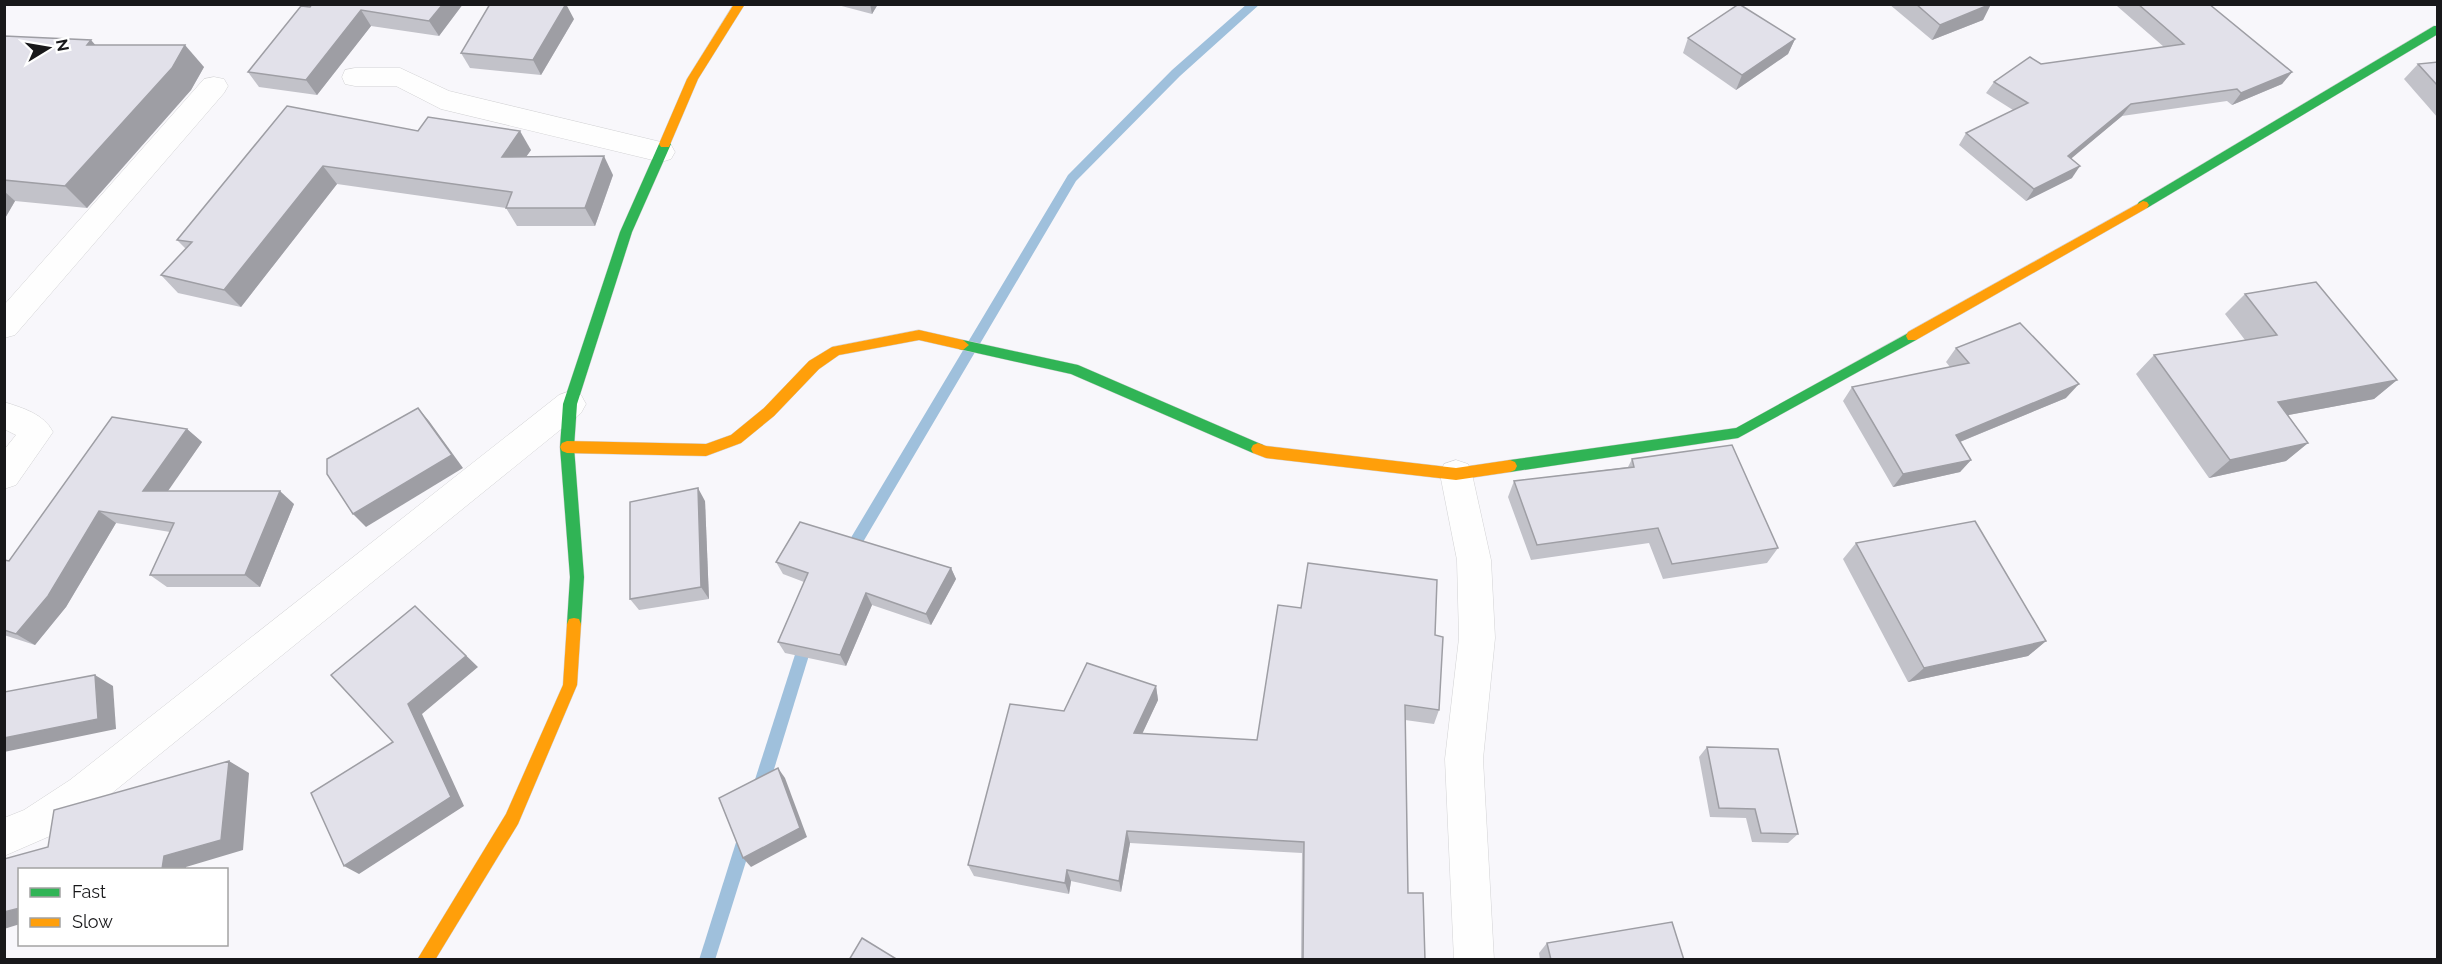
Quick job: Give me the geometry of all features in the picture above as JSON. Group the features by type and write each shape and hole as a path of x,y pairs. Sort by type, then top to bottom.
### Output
{"street":[{"path":"425,960 512,819 570,685 577,577 567,447 570,404 626,232 693,79 740,4"},
{"path":"567,447 706,450 736,440 769,412 814,365 836,351 919,335 1073,369 1266,452 1456,474 1738,433 2098,232 2438,29"},
{"path":"355,77 400,77 441,99 661,152"},
{"path":"4,326 214,86"},
{"path":"4,837 37,823 83,793 570,404"},
{"path":"4,415 18,420 37,432 4,475"},
{"path":"1456,474 1474,560 1477,638 1464,759 1474,960"}],"building":[{"path":"312,4 443,4 429,21 361,10 306,80 248,72 301,6 310,7"},
{"path":"490,4 566,4 533,60 461,53"},
{"path":"1739,4 1795,39 1742,75 1688,38"},
{"path":"1916,4 1991,4 1940,25"},
{"path":"2138,4 2209,4 2292,72 2241,93 2237,89 2131,104 2068,156 2080,166 2034,189 1966,133 2028,103 1994,82 2030,57 2041,64 2184,44"},
{"path":"4,36 91,40 87,45 185,45 172,68 65,186 4,180"},
{"path":"2438,62 2438,86 2418,64"},
{"path":"287,106 418,131 428,117 520,131 502,157 604,156 585,208 506,208 512,192 323,166 224,290 161,275 192,242 177,240"},
{"path":"2316,282 2397,380 2278,402 2308,443 2230,460 2154,355 2277,335 2245,294"},
{"path":"2020,323 2079,384 1956,435 1971,460 1903,474 1852,387 1969,363 1956,348"},
{"path":"418,408 452,455 353,514 327,474 327,459"},
{"path":"112,417 187,429 143,491 280,491 245,575 150,575 174,523 99,511 48,596 16,634 4,630 4,560 9,561"},
{"path":"1732,445 1778,548 1672,564 1658,528 1537,545 1514,481 1634,467 1632,459"},
{"path":"698,488 701,587 630,599 630,502"},
{"path":"1975,521 2046,641 1924,668 1856,543"},
{"path":"800,522 951,568 926,614 866,593 840,655 778,642 808,573 776,562"},
{"path":"1308,563 1437,580 1435,635 1443,637 1439,710 1405,705 1408,893 1423,893 1425,960 1303,960 1304,842 1127,831 1119,881 1067,870 1065,883 968,865 1010,704 1064,711 1087,663 1156,686 1134,733 1257,740 1278,605 1301,608"},
{"path":"415,606 466,656 408,704 451,797 344,866 311,793 393,742 331,675"},
{"path":"95,675 98,719 4,738 4,692"},
{"path":"1707,747 1778,749 1798,834 1761,833 1755,809 1719,808"},
{"path":"229,761 221,840 164,856 162,868 18,868 18,908 4,912 4,859 48,847 54,810"},
{"path":"778,768 800,828 743,858 719,798"},
{"path":"1672,922 1684,960 1551,960 1547,943"},
{"path":"862,938 898,960 849,960"}],"waterway":[{"path":"848,555 1072,178 1176,73 1255,4"},
{"path":"759,792 807,639"},
{"path":"707,960 746,836"}],"traffic: fast":[{"path":"2143,205 2438,29"},
{"path":"574,624 577,577 567,447 570,404 626,232 665,144"},
{"path":"1510,466 1738,433 1912,336"},
{"path":"963,345 1073,369 1258,449"}],"traffic: slow":[{"path":"665,144 693,79 740,4"},
{"path":"1912,336 2143,205"},
{"path":"567,447 706,450 736,439 769,412 814,365 836,351 919,335 963,345"},
{"path":"1258,449 1266,452 1456,474 1510,466"},
{"path":"425,960 512,819 570,685 574,624"}]}
